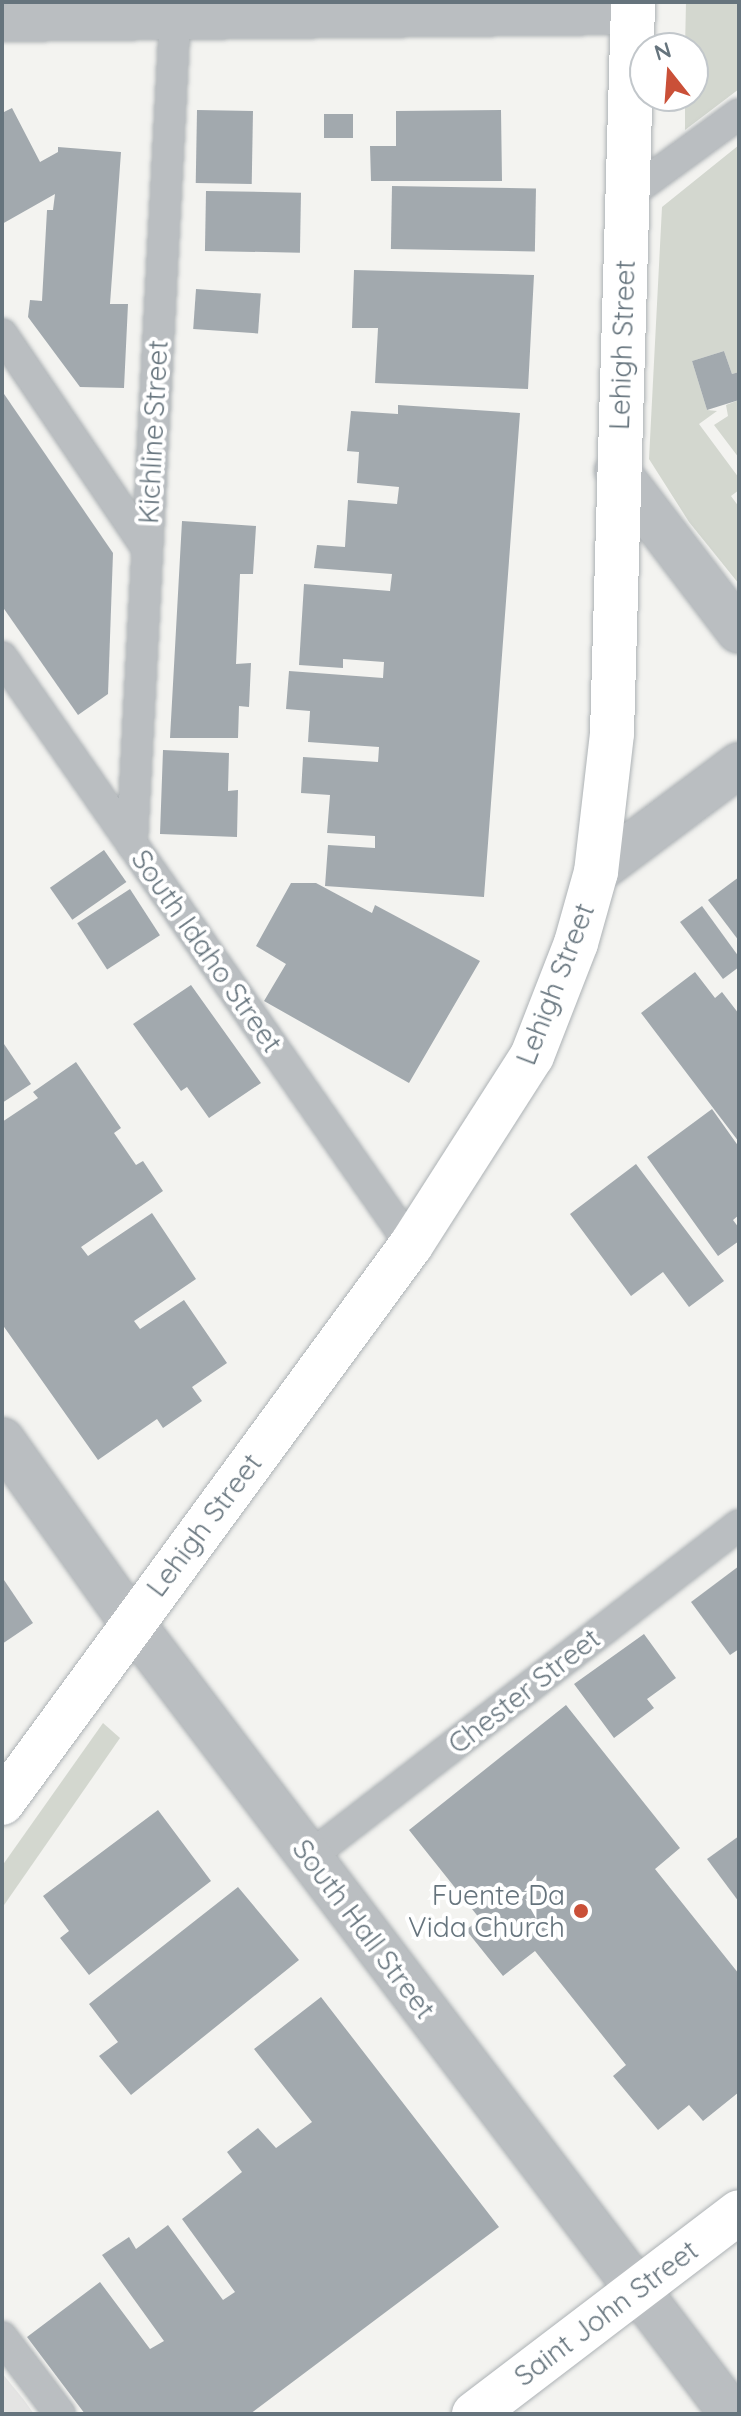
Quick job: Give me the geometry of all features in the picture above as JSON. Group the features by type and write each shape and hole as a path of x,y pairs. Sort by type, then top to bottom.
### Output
{"main road":[{"name":"Lehigh Street","path":"2,1803 411,1245 532,1056 576,943 596,872 612,733 617,471 633,7"},
{"name":"Saint John Street","path":"474,2414 739,2212"}],"street":[{"path":"2,19 175,19 633,7"},
{"path":"617,471 739,631"},
{"path":"596,872 739,765"},
{"name":"South Hall Street","path":"2,1440 132,1623 732,2414"}],"lane":[{"name":"Kichline Street","path":"132,844 175,19"},
{"path":"628,195 739,114"},
{"path":"2,334 147,548"},
{"name":"South Idaho Street","path":"2,657 411,1245"},
{"name":"Chester Street","path":"309,1857 739,1525"},
{"path":"2,2337 60,2414"}],"shaded area":[{"path":"686,2 739,2 739,89 709,112 709,32 685,32"},
{"path":"685,112 709,112 685,130"},
{"path":"739,145 739,372 732,374 724,351 692,361 707,410 717,411 699,424 739,478 739,490 731,496 739,507 739,584 689,522 649,459 662,207"},
{"path":"739,400 739,458 714,425 728,416 726,405"},
{"path":"103,1723 120,1738 2,1908 2,1866"},
{"path":"2,2373 24,2400 34,2414 2,2414"}],"building":[{"path":"12,108 40,162 58,152 58,147 121,152 110,304 128,304 124,388 80,387 28,317 30,300 42,301 47,210 53,210 55,194 2,224 2,113"},
{"path":"197,110 253,111 252,184 196,183"},
{"path":"501,110 502,181 371,181 370,146 396,146 396,111"},
{"path":"324,114 353,114 353,138 324,138"},
{"path":"392,186 536,189 535,252 391,249"},
{"path":"206,191 301,193 300,253 205,251"},
{"path":"354,270 534,275 528,389 375,383 378,328 352,328"},
{"path":"196,289 261,294 258,333 193,329"},
{"path":"724,351 732,374 739,372 739,400 707,410 692,361"},
{"path":"2,391 113,553 108,694 78,715 2,606"},
{"path":"398,405 520,413 484,897 325,886 328,845 375,848 375,836 327,833 330,795 301,793 303,757 378,762 379,747 308,742 310,711 286,709 289,671 383,678 384,662 343,659 343,668 299,665 304,584 390,591 392,574 314,568 317,545 345,547 348,500 397,504 399,487 357,483 359,452 347,451 351,411 398,414"},
{"path":"182,521 256,526 253,574 240,574 236,664 251,663 249,707 239,706 238,738 170,738"},
{"path":"163,750 229,753 228,791 238,790 237,837 160,834"},
{"path":"104,850 126,882 72,920 50,888"},
{"path":"739,877 739,941 708,900"},
{"path":"291,883 316,883 372,913 375,905 480,961 409,1083 264,1001 286,964 256,946"},
{"path":"130,889 160,935 107,969 77,923"},
{"path":"702,906 739,957 739,967 723,979 680,922"},
{"path":"695,972 715,998 722,992 739,1014 739,1142 641,1013"},
{"path":"191,985 261,1083 209,1118 187,1087 181,1091 133,1024"},
{"path":"2,1041 31,1084 2,1103"},
{"path":"76,1062 121,1128 114,1133 136,1165 143,1161 163,1191 81,1247 88,1256 152,1213 196,1279 134,1321 140,1329 184,1300 227,1363 192,1387 202,1401 163,1428 157,1419 98,1460 2,1324 2,1122 38,1098 33,1092"},
{"path":"712,1109 739,1147 739,1215 733,1220 739,1228 739,1241 718,1256 647,1157"},
{"path":"636,1164 724,1281 689,1307 663,1272 631,1296 570,1214"},
{"path":"739,1566 739,1649 730,1655 691,1602"},
{"path":"2,1577 33,1623 2,1644"},
{"path":"644,1634 676,1678 647,1699 654,1708 614,1738 574,1684"},
{"name":"Fuente Da Vida Church","path":"566,1705 680,1848 655,1869 739,1974 739,2092 703,2121 689,2105 658,2130 613,2076 626,2065 535,1951 503,1976 466,1930 480,1919 409,1830"},
{"path":"158,1810 211,1881 89,1975 60,1938 69,1931 43,1896"},
{"path":"739,1836 739,1902 707,1859"},
{"path":"238,1887 299,1960 131,2095 99,2056 118,2042 89,2004"},
{"path":"321,1997 499,2227 250,2414 85,2414 27,2337 100,2282 150,2349 164,2341 102,2255 129,2237 136,2249 168,2225 223,2300 235,2292 182,2219 242,2172 227,2152 258,2128 276,2148 312,2122 254,2049"}],"place":[{"name":"Fuente Da Vida Church","path":"581,1911"}]}
